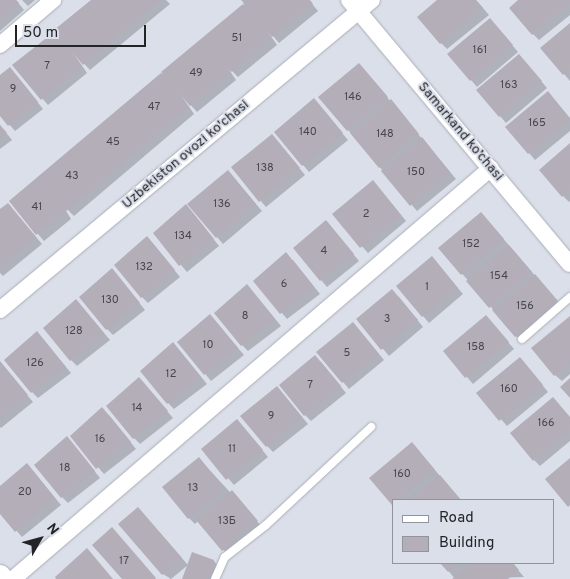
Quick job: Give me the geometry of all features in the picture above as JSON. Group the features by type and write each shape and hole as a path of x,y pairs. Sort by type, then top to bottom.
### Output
{"street":[{"path":"0,45 53,0"},
{"name":"Uzbekiston ovozi ko'chasi","path":"0,310 354,6 372,0"},
{"name":"Samarkand ko’chasi","path":"354,6 492,168 570,264"},
{"path":"13,579 492,168"}],"lane":[{"path":"522,339 570,297"},
{"path":"215,579 225,557 266,525 371,427"}],"building":[{"path":"0,0 16,0 19,3 0,19"},
{"path":"91,0 161,0 124,31 113,19 123,31 83,65 54,30"},
{"path":"247,0 310,0 313,4 272,37 243,3"},
{"path":"437,0 476,0 483,8 440,44 417,17"},
{"path":"518,0 570,0 570,3 532,35 509,8"},
{"path":"243,4 271,38 231,72 206,43 230,73 190,106 161,72"},
{"path":"490,18 513,45 470,81 447,54"},
{"path":"570,23 570,69 563,75 540,48"},
{"path":"54,32 82,66 41,100 12,65"},
{"path":"519,54 542,81 499,117 476,90"},
{"path":"359,63 388,97 347,131 318,97"},
{"path":"10,67 38,102 8,126 0,116 0,75"},
{"path":"161,73 189,107 148,141 130,121 148,142 107,176 96,163 107,177 66,211 41,181 66,212 36,235 9,201"},
{"path":"548,91 570,119 528,154 505,127"},
{"path":"314,98 343,133 302,166 274,132"},
{"path":"391,99 419,134 379,168 350,133"},
{"path":"0,125 7,133 0,138"},
{"path":"272,134 300,168 259,202 231,167"},
{"path":"422,137 450,172 410,206 381,171"},
{"path":"570,143 570,190 562,197 539,170"},
{"path":"228,170 256,204 216,238 187,204"},
{"path":"373,180 401,215 360,248 332,214"},
{"path":"8,203 36,237 0,267 0,209"},
{"path":"186,204 214,239 179,266 153,233"},
{"path":"481,212 504,239 461,275 438,248"},
{"path":"326,220 354,254 320,281 293,248"},
{"path":"147,236 175,270 141,298 114,265"},
{"path":"509,245 532,272 489,308 466,281"},
{"path":"286,252 314,287 280,314 253,281"},
{"path":"432,256 458,288 422,317 396,286"},
{"path":"112,268 140,303 106,330 79,297"},
{"path":"535,274 558,301 515,337 492,310"},
{"path":"247,284 275,319 241,346 214,313"},
{"path":"392,289 418,320 381,350 356,319"},
{"path":"76,299 104,333 70,361 43,328"},
{"path":"210,314 238,348 204,375 177,342"},
{"path":"486,315 509,342 465,378 443,351"},
{"path":"570,316 570,362 554,376 531,348"},
{"path":"353,322 379,354 342,383 316,352"},
{"path":"37,331 65,366 31,393 4,360"},
{"path":"173,342 201,377 167,404 140,371"},
{"path":"315,355 341,386 304,416 279,385"},
{"path":"520,357 543,385 499,421 476,393"},
{"path":"0,361 28,395 0,418"},
{"path":"139,377 168,411 133,439 106,406"},
{"path":"570,378 570,398 560,387"},
{"path":"277,386 302,417 266,447 240,416"},
{"path":"553,397 570,417 570,429 533,461 510,433"},
{"path":"102,407 131,442 96,469 70,436"},
{"path":"237,419 263,450 226,480 201,449"},
{"path":"67,436 95,471 61,498 34,465"},
{"path":"412,442 435,470 399,499 392,499 392,505 369,478"},
{"path":"199,457 224,489 188,519 162,487"},
{"path":"570,458 570,505 568,507 545,479"},
{"path":"27,463 55,498 15,532 0,514 0,486"},
{"path":"440,475 460,499 410,499"},
{"path":"232,490 258,521 222,551 196,520"},
{"path":"138,507 182,558 162,575 118,524"},
{"path":"112,527 155,579 122,579 92,545"},
{"path":"87,548 113,579 56,579 55,577"},
{"path":"192,552 214,560 207,579 182,579"},
{"path":"441,564 458,564 448,572"},
{"path":"471,564 514,564 519,570 508,579 452,579"}]}
